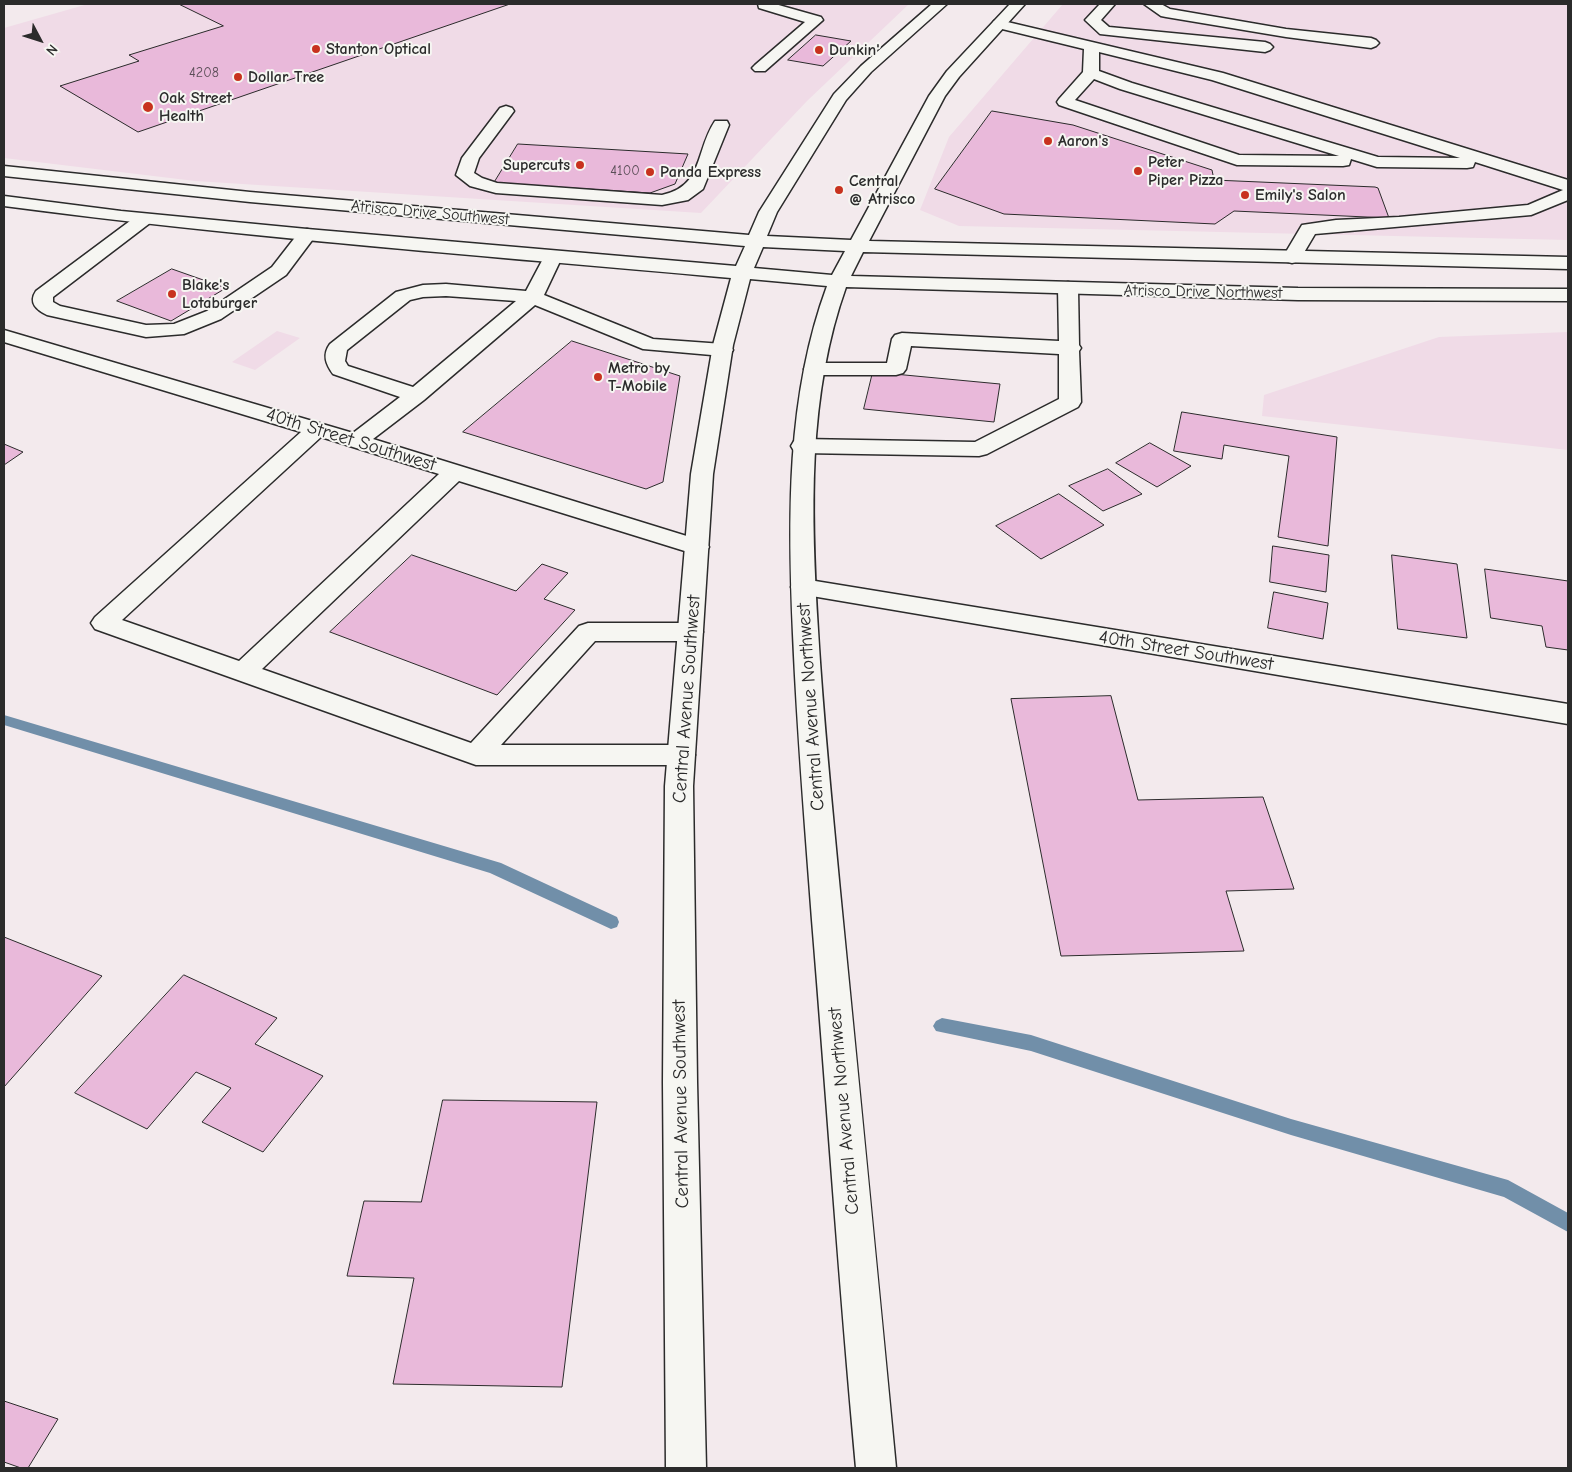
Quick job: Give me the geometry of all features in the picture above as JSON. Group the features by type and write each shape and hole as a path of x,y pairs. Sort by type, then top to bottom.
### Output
{"main road":[{"name":"Central Avenue Southwest","path":"686,1468 680,1082 679,786 702,474 723,350 742,274 768,212 840,98 866,69 940,4"},
{"name":"Central Avenue Northwest","path":"876,1468 810,721 803,587 802,446 814,369 825,317 838,281 937,96 953,74 1018,4"},
{"path":"1108,4 1092,20 1105,31 1265,47"},
{"path":"1151,4 1166,13 1286,33 1371,43"},
{"path":"760,68 816,20 764,5"},
{"path":"999,24 1216,76 1568,186"},
{"path":"1216,76 1286,33"},
{"path":"1092,45 1090,73 1065,102 1237,160 1499,164"},
{"path":"1090,73 1376,162"},
{"path":"506,111 471,158 465,175 476,182 496,188 662,200 682,196 696,185 721,125"},
{"name":"Atrisco Drive Southwest","path":"4,171 250,197 756,241 857,247"},
{"path":"1292,257 1309,228 1531,210 1568,194"},
{"name":"Atrisco Drive Southwest","path":"4,202 144,219 742,274 838,281"},
{"path":"144,219 43,295 43,305 54,311 146,331 177,330 214,315 279,271 307,234"},
{"name":"Atrisco Drive Northwest","path":"857,247 1568,262"},
{"path":"356,440 416,394 533,297 553,257"},
{"name":"Atrisco Drive Northwest","path":"838,281 1298,294 1568,295"},
{"path":"802,446 979,449 1070,402 1071,348 1068,288"},
{"path":"416,394 340,370 335,361 337,348 404,296 423,291 446,290 533,297 650,345 723,350"},
{"name":"40th Street Southwest","path":"4,336 356,440 697,547"},
{"path":"814,369 896,369 902,339 1071,348"},
{"path":"317,429 104,622 476,755 681,755"},
{"path":"243,672 455,472"},
{"name":"40th Street Southwest","path":"803,587 1568,714"},
{"path":"476,755 588,632 690,632"}],"shaded area":[{"path":"88,4 909,4 807,101 701,213 195,181 4,158 4,28"},
{"path":"1063,4 1568,4 1568,240 959,226 920,210 949,137"},
{"path":"277,331 300,338 255,370 232,362"},
{"path":"1568,332 1568,450 1262,416 1264,395 1439,337"}],"building":[{"path":"179,4 510,4 138,132 60,86 139,61 129,55 223,26"},
{"name":"Dunkin'","path":"816,35 851,41 823,66 788,60"},
{"path":"992,111 1073,125 1212,170 1214,180 1375,187 1378,188 1389,218 1234,211 1215,224 1004,214 935,189"},
{"path":"518,144 688,154 675,184 650,193 494,183"},
{"name":"Blake's Lotaburger","path":"172,269 226,288 171,321 117,301"},
{"path":"572,341 680,376 663,482 646,489 463,432"},
{"path":"873,372 1000,384 994,422 864,409"},
{"path":"1182,412 1337,437 1328,546 1278,537 1289,456 1224,445 1222,459 1174,451"},
{"path":"1150,443 1191,466 1157,487 1116,463"},
{"path":"4,444 23,452 4,465"},
{"path":"1108,469 1142,494 1103,511 1069,486"},
{"path":"1059,494 1104,525 1041,559 996,526"},
{"path":"1273,546 1329,555 1326,592 1270,582"},
{"path":"412,555 516,591 542,564 568,573 544,599 575,610 497,695 330,632"},
{"path":"1392,555 1457,564 1467,638 1398,629"},
{"path":"1485,569 1568,581 1568,650 1546,647 1542,626 1491,618"},
{"path":"1274,592 1328,603 1323,639 1268,628"},
{"path":"1111,696 1138,800 1263,797 1294,889 1226,891 1244,951 1061,956 1011,699"},
{"path":"4,937 102,976 4,1087"},
{"path":"184,975 277,1018 255,1044 323,1076 263,1152 202,1122 231,1088 196,1072 147,1129 75,1093"},
{"path":"443,1100 597,1102 562,1387 393,1384 414,1278 347,1276 364,1201 421,1202"},
{"path":"4,1401 58,1419 28,1468 21,1468 4,1462"}],"waterway":[{"path":"4,720 495,868 611,922"},
{"path":"942,1026 1031,1043 1291,1127 1508,1189 1568,1223"}],"place":[{"name":"Stanton Optical","path":"316,49"},
{"name":"Dunkin'","path":"819,50"},
{"name":"Dollar Tree","path":"238,77"},
{"name":"Oak Street Health","path":"148,107"},
{"name":"Aaron's","path":"1048,141"},
{"name":"Supercuts","path":"580,165"},
{"name":"Peter Piper Pizza","path":"1138,171"},
{"name":"Panda Express","path":"650,172"},
{"name":"Central @ Atrisco","path":"839,190"},
{"name":"Emily's Salon","path":"1245,195"},
{"name":"Blake's Lotaburger","path":"172,294"},
{"name":"Metro by T-Mobile","path":"598,377"}]}
